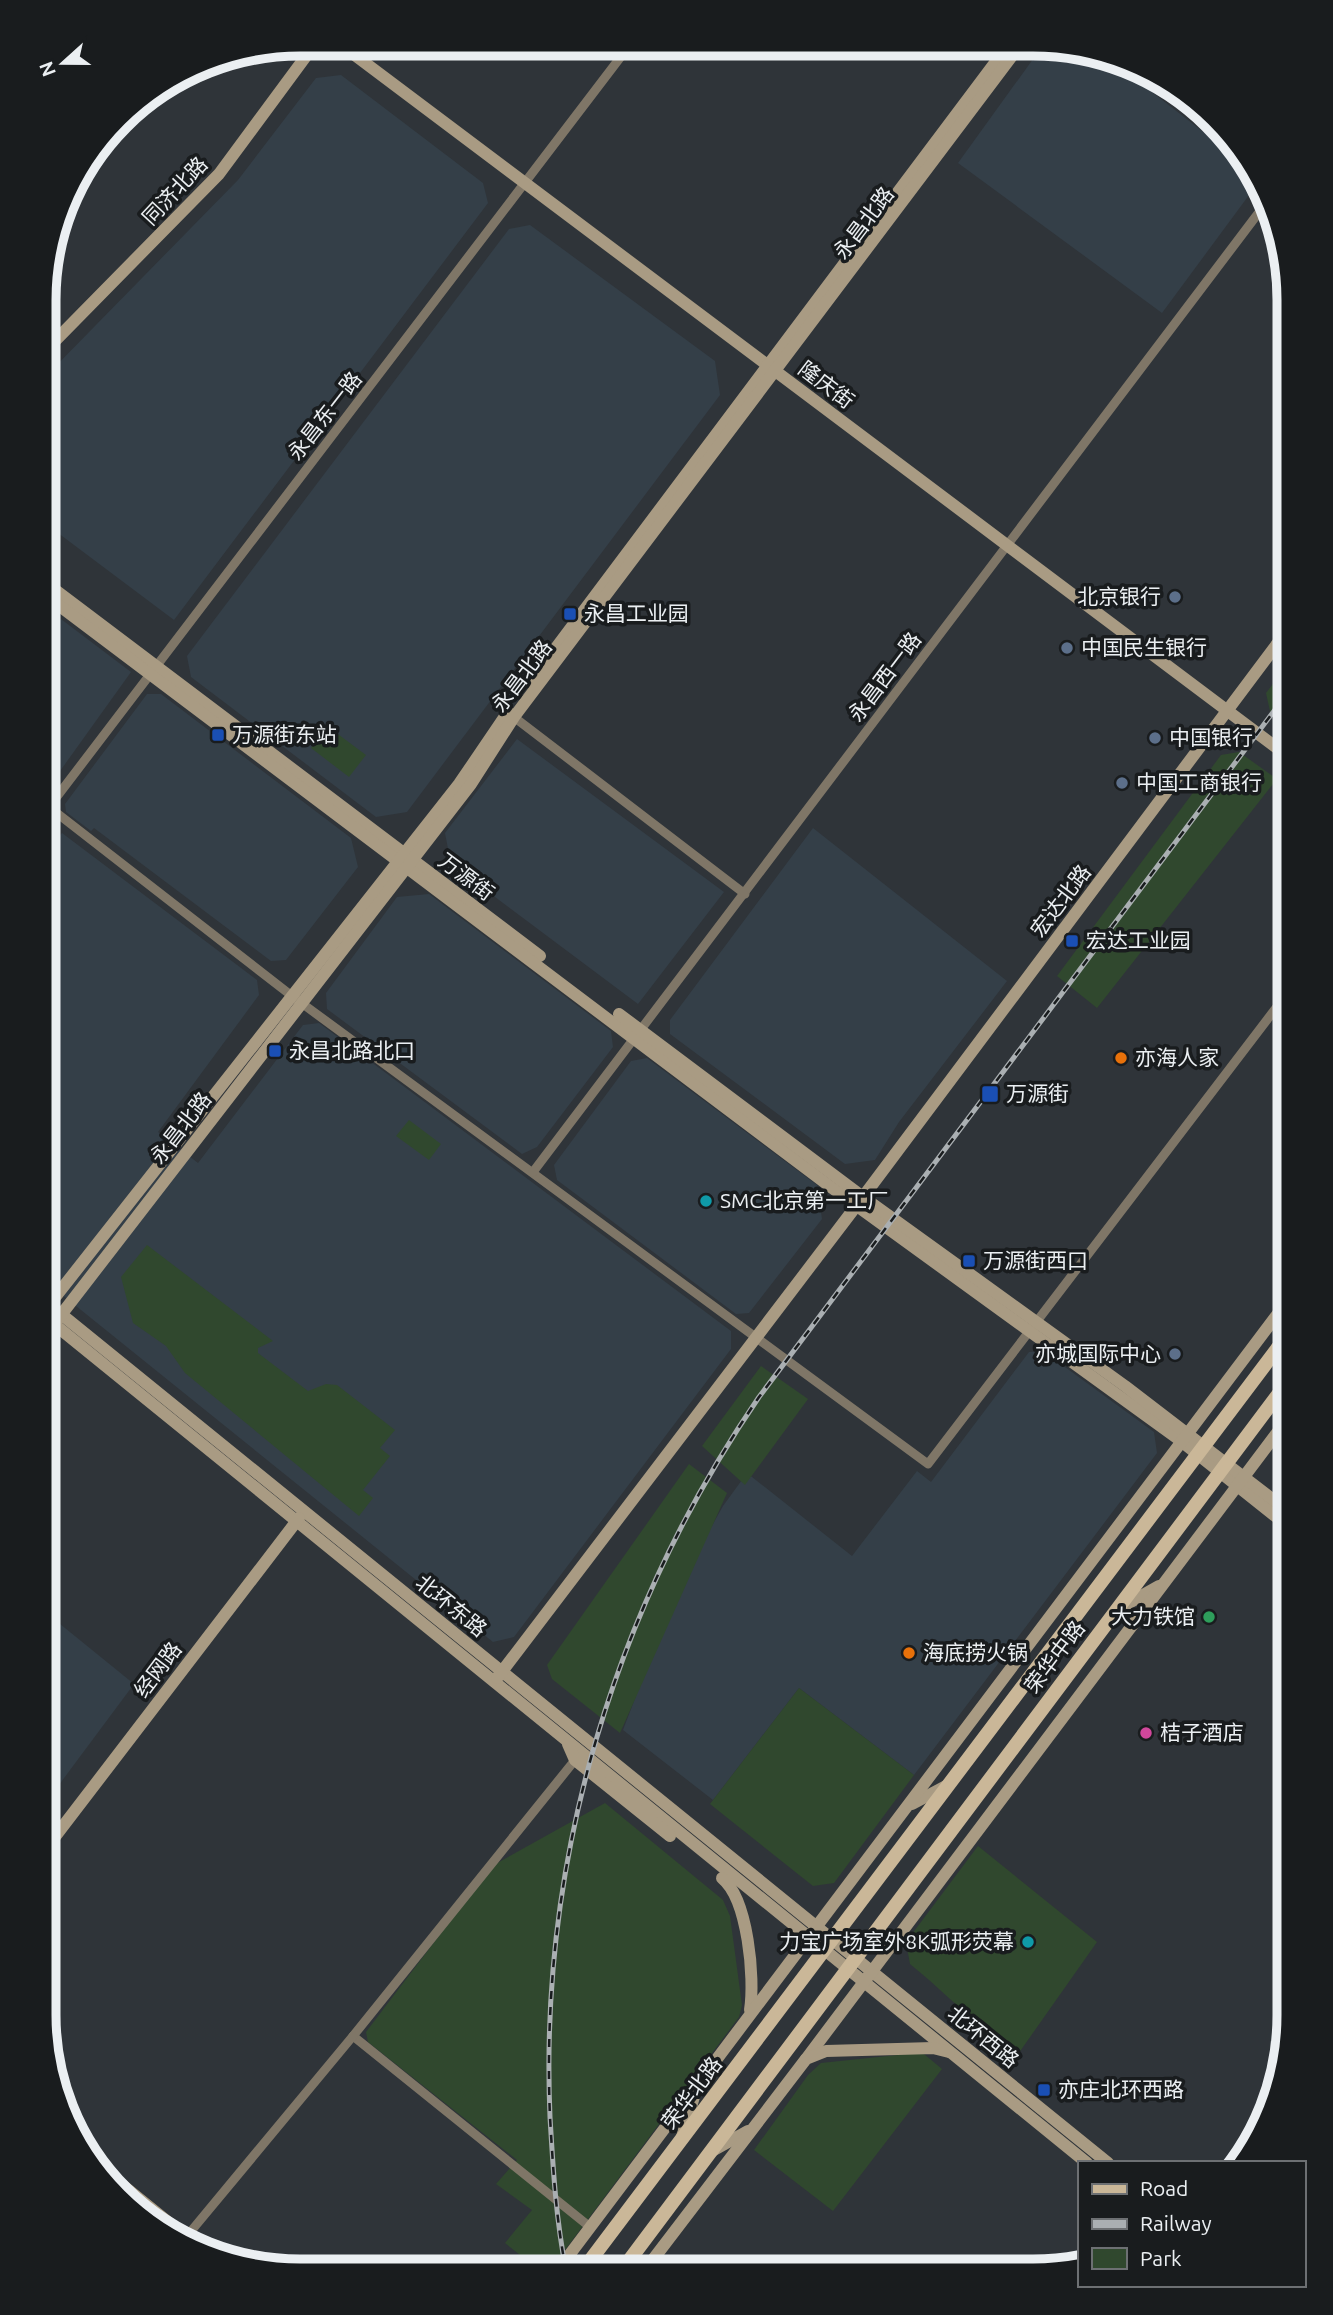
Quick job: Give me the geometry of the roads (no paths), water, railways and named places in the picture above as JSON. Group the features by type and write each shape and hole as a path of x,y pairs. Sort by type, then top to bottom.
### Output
{"main road":[{"name":"荣华中路","path":"829,1947 946,1786 1276,1350"},
{"name":"荣华中路","path":"851,1964 1276,1397"},
{"name":"荣华北路","path":"591,2259 829,1947"},
{"path":"630,2259 851,1964"}],"street":[{"name":"永昌北路","path":"772,369 1000,56"},
{"name":"永昌北路","path":"56,1304 404,860 471,784 511,715 1012,56"},
{"name":"同济北路","path":"56,340 219,174 305,57"},
{"name":"隆庆街","path":"357,57 1277,748"},
{"name":"永昌东一路","path":"56,798 621,57"},
{"name":"永昌西一路","path":"533,1172 1260,211"},
{"name":"万源街","path":"56,591 152,669"},
{"name":"万源街","path":"56,601 152,669 860,1201 1035,1327 1240,1481"},
{"name":"宏达北路","path":"498,1677 860,1201 1277,644"},
{"path":"511,715 745,894"},
{"name":"永昌东一路","path":"56,812 297,1000"},
{"path":"297,1000 928,1464 1277,1007"},
{"path":"566,2259 1276,1315"},
{"name":"北环东路","path":"56,1317 498,1677 817,1927 829,1947"},
{"path":"1271,1322 1276,1320"},
{"path":"653,2259 1276,1434"},
{"path":"1240,1481 1276,1504"},
{"path":"1240,1481 1276,1515"},
{"name":"经网路","path":"56,1835 300,1517"},
{"path":"1116,1610 1163,1584"},
{"name":"北环东路","path":"498,1677 567,1741 808,1939 829,1947"},
{"path":"567,1741 575,1760 732,1886 739,1900 754,1989 750,2014"},
{"path":"189,2231 353,2036 575,1760"},
{"path":"908,1806 946,1786"},
{"name":"北环西路","path":"829,1947 851,1964 871,1971 1106,2161"},
{"name":"北环西路","path":"851,1964 863,1982 1085,2161"},
{"path":"353,2036 590,2227"},
{"path":"806,2059 826,2051 933,2048 953,2053"},
{"path":"681,2141 698,2083"},
{"path":"711,2151 751,2129"},
{"path":"145,2202 159,2213"}],"railway":[{"path":"564,2259 557,2213 550,2117 550,2021 558,1926 573,1832 596,1740 626,1650 664,1563 708,1478 759,1397 1277,707"}],"place":[{"name":"北京银行","path":"1175,597"},
{"name":"永昌工业园","path":"570,614"},
{"name":"中国民生银行","path":"1067,648"},
{"name":"万源街东站","path":"218,735"},
{"name":"中国银行","path":"1155,738"},
{"name":"中国工商银行","path":"1122,783"},
{"name":"宏达工业园","path":"1072,941"},
{"name":"永昌北路北口","path":"275,1051"},
{"name":"亦海人家","path":"1121,1058"},
{"name":"万源街","path":"990,1094"},
{"name":"SMC北京第一工厂","path":"706,1201"},
{"name":"万源街西口","path":"969,1261"},
{"name":"亦城国际中心","path":"1175,1354"},
{"name":"大力铁馆","path":"1209,1617"},
{"name":"海底捞火锅","path":"909,1653"},
{"name":"桔子酒店","path":"1146,1733"},
{"name":"力宝广场室外8K弧形荧幕","path":"1028,1942"},
{"name":"亦庄北环西路","path":"1044,2090"}]}
